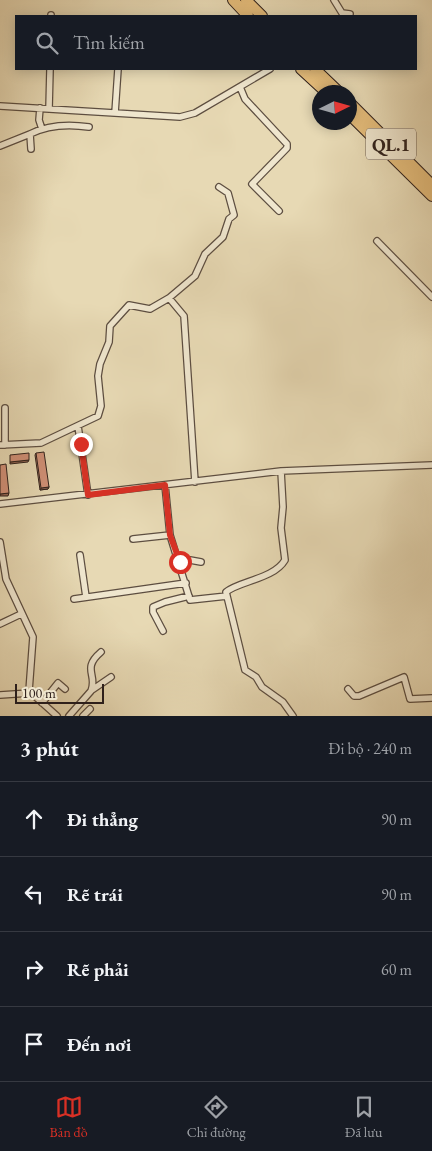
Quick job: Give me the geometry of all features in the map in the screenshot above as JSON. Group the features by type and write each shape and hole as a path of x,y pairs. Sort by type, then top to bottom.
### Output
{"highway":[{"path":"232,0 247,15"},
{"path":"246,0 261,15"},
{"path":"302,70 318,85"},
{"path":"316,70 332,85"},
{"name":"QL.1","path":"357,110 432,185"},
{"name":"QL.1","path":"357,122 432,196"}],"street":[{"path":"334,0 342,13 350,14"},
{"path":"49,108 50,70"},
{"path":"116,112 118,70"},
{"path":"0,106 40,114 49,108 188,116 268,70"},
{"path":"240,87 245,99 288,144 287,148 252,184 279,211"},
{"path":"40,114 42,129"},
{"path":"0,146 42,129 63,125 89,127"},
{"path":"30,134 31,149"},
{"path":"5,408 2,445 41,443 99,414 98,376 100,364 109,342 111,324 129,305 150,309 169,298 195,276 205,254 223,237 229,219 234,214 228,193 219,187"},
{"path":"377,241 432,297"},
{"path":"169,298 184,316 195,482"},
{"path":"78,426 88,495"},
{"path":"0,504 281,471 432,465"},
{"path":"281,471 283,507 281,528 285,560 281,566 263,576 227,590 227,596 245,670 256,677 260,686 283,702 293,716"},
{"path":"165,485 170,535 180,562 190,600 227,596"},
{"path":"133,539 170,535"},
{"path":"0,542 5,575 34,640 30,693"},
{"path":"80,555 86,597"},
{"path":"180,562 190,560 201,562"},
{"path":"74,598 186,583"},
{"path":"163,631 153,612 154,607 189,596"},
{"path":"0,624 21,614"},
{"path":"91,691 93,686 90,669 94,658 101,652"},
{"path":"69,716 91,691 111,677"},
{"path":"348,689 354,696 359,696 404,677 410,699 432,698"},
{"path":"42,703 58,683 65,688"},
{"path":"0,695 30,693 57,716"},
{"path":"83,716 90,709"}],"building":[{"path":"44,452 49,487 41,488 36,453"},
{"path":"29,453 29,460 10,462 10,455"},
{"path":"6,464 9,493 0,494 0,465"}],"route":[{"path":"81,444 88,495 165,485 170,535 180,562"}]}
